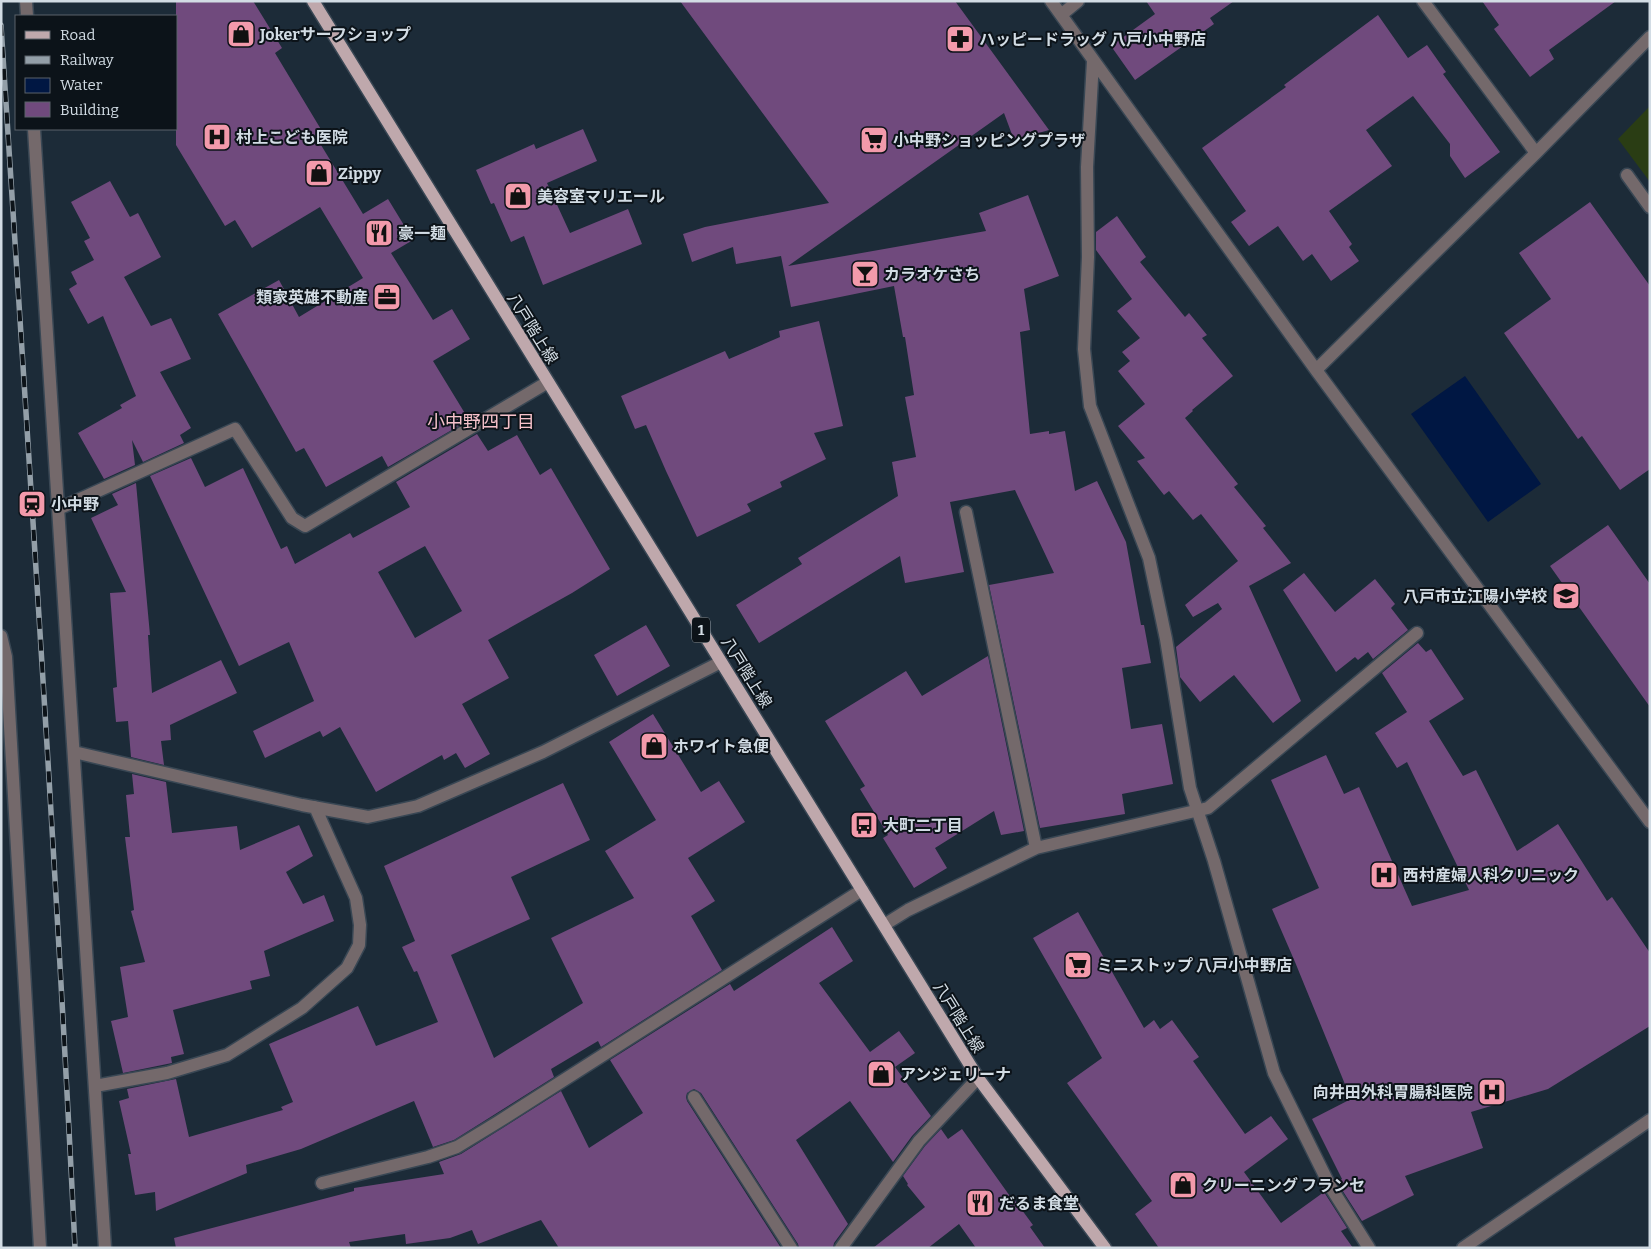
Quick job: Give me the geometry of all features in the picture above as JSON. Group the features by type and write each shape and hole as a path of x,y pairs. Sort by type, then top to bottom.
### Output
{"main road":[{"name":"八戸階上線","path":"313,1 978,1078 1105,1248"}],"street":[{"path":"26,1 27,15"},
{"path":"1051,1 1316,370 1650,822"},
{"path":"1061,15 1078,1"},
{"path":"1423,1 1536,153"},
{"path":"1316,370 1650,38"},
{"path":"1093,61 1087,167 1088,256 1084,349 1090,406 1149,558 1166,639 1190,788 1214,861 1274,1073 1330,1186 1369,1248"},
{"path":"34,130 105,1248"},
{"path":"1627,175 1650,207"},
{"path":"58,509 235,429 292,518 305,526 548,382"},
{"path":"966,512 1036,848"},
{"path":"884,925 908,910 1036,848 1208,808 1417,634"},
{"path":"1,636 6,657 40,1248"},
{"path":"74,752 315,807 368,817 418,806 544,752 721,662"},
{"path":"95,1086 167,1073 227,1055 302,1008 346,968 359,945 360,925 356,898 315,807"},
{"path":"322,1182 428,1157 457,1147 862,890"},
{"path":"841,1248 919,1140 978,1078"},
{"path":"694,1096 791,1248"},
{"path":"1463,1248 1650,1120"}],"green space":[{"path":"1650,106 1650,182 1618,139"}],"water":[{"path":"1465,376 1541,484 1488,522 1411,414"}],"building":[{"path":"176,1 253,1 282,48 275,53 328,141 321,145 363,214 388,199 413,240 391,253 433,320 452,309 470,339 433,361 469,420 388,467 382,456 326,487 304,448 296,452 218,314 279,280 299,317 363,278 320,207 252,248 235,220 225,226 176,145 176,130 178,130 178,15 176,15"},
{"path":"680,1 955,1 1049,130 1014,140 1004,113 788,266 986,231 979,213 1028,195 1059,276 1024,289 1030,330 1020,332 1030,434 1049,431 1049,434 1065,431 1075,491 1097,481 1126,542 1141,625 1144,625 1151,663 1122,668 1131,729 1162,724 1173,784 1122,794 1125,814 1040,828 989,585 1054,573 1015,490 950,502 964,572 905,583 900,556 759,643 736,605 802,564 798,558 898,496 892,462 916,457 905,397 914,395 905,337 903,337 894,286 791,307 781,256 736,264 733,247 692,262 683,234 705,227 829,203"},
{"path":"1146,1 1234,1 1210,18 1214,24 1135,80 1111,46 1155,14"},
{"path":"1482,1 1616,1 1549,50 1554,59 1530,77 1494,29 1499,25"},
{"path":"1378,15 1408,58 1427,45 1446,72 1443,74 1500,152 1465,178 1450,156 1450,144 1413,96 1366,130 1392,166 1329,211 1352,244 1349,247 1359,261 1331,281 1312,254 1303,261 1278,226 1249,246 1231,222 1246,211 1202,148 1286,87 1284,85"},
{"path":"583,129 597,161 547,183 570,233 628,209 642,244 543,285 524,236 511,242 494,203 491,204 476,170 534,144 536,149"},
{"path":"110,181 130,217 138,213 161,257 124,277 151,326 171,318 191,359 160,372 191,428 180,435 184,443 143,462 132,440 135,465 104,479 78,433 122,408 120,405 136,396 103,316 88,324 69,289 77,284 71,272 94,260 84,241 90,238 71,202"},
{"path":"1590,202 1650,286 1650,469 1620,490 1582,436 1578,439 1504,333 1551,299 1519,253"},
{"path":"1117,216 1146,257 1140,262 1185,317 1189,313 1207,335 1202,338 1233,376 1185,418 1238,484 1234,487 1266,526 1263,528 1291,563 1249,586 1301,701 1273,723 1234,675 1200,702 1180,677 1176,647 1222,609 1218,603 1193,617 1185,605 1238,561 1201,514 1193,520 1169,491 1164,495 1137,461 1145,458 1118,426 1145,404 1118,371 1130,361 1122,352 1140,338 1117,311 1132,299 1096,250 1096,232"},
{"path":"819,321 843,426 814,433 826,459 780,482 782,487 747,504 751,511 697,537 646,425 635,429 621,396 725,351 729,359 780,337 779,331"},
{"path":"477,434 488,451 517,435 540,475 551,468 610,569 572,593 488,640 509,678 462,704 490,754 465,768 456,753 444,760 442,755 376,792 340,727 323,737 320,731 265,758 253,731 314,701 289,642 239,666 150,476 191,458 205,487 243,468 281,549 287,546 295,564 350,533 353,538 410,507 396,482","holes":["425,546 462,611 415,638 378,572"]},
{"path":"136,483 150,635 148,635 152,693 221,660 237,693 170,725 171,740 161,741 164,765 131,757 128,721 116,722 113,688 117,687 110,593 126,592 91,518 118,505 112,494"},
{"path":"1608,525 1650,584 1650,707 1550,566"},
{"path":"1304,573 1335,612 1375,579 1395,604 1391,608 1408,630 1373,659 1368,652 1358,660 1355,657 1336,672 1283,590"},
{"path":"646,625 670,666 617,696 594,655"},
{"path":"1418,643 1426,652 1431,649 1464,699 1429,721 1463,776 1476,770 1517,851 1558,824 1607,901 1612,897 1650,953 1650,1026 1548,1089 1471,1112 1483,1148 1405,1176 1414,1195 1362,1221 1337,1182 1342,1179 1312,1119 1351,1099 1272,909 1319,888 1271,780 1326,755 1344,794 1359,787 1412,906 1469,890 1407,762 1397,768 1375,733 1407,712 1382,673"},
{"path":"988,656 1024,831 1001,835 994,811 935,848 947,868 914,888 883,838 888,835 860,789 865,786 825,721 906,671 922,696"},
{"path":"653,714 701,792 719,781 745,822 688,858 715,901 691,916 722,970 601,1047 598,1041 551,1069 554,1077 454,1140 433,1147 414,1101 301,1149 246,1165 247,1173 156,1211 155,1192 135,1195 128,1154 131,1154 119,1101 129,1098 127,1089 176,1079 189,1137 283,1110 281,1107 293,1102 269,1044 358,1006 376,1046 438,1022 417,971 414,972 402,947 415,941 384,866 563,783 590,840 511,877 530,919 451,955 494,1058 583,1003 551,938 634,898 605,851 656,820 609,742"},
{"path":"132,774 166,782 172,833 237,826 240,850 299,825 313,856 286,872 303,904 324,895 334,921 264,951 270,976 250,981 252,989 173,1010 184,1054 171,1057 172,1063 123,1073 111,1021 128,1017 120,967 145,962 131,911 134,910 125,837 130,837 126,795 134,794"},
{"path":"1078,912 1144,1028 1154,1020 1160,1029 1172,1020 1199,1057 1193,1061 1245,1134 1271,1116 1288,1139 1244,1172 1281,1223 1324,1192 1347,1228 1341,1231 1353,1248 1159,1248 1135,1214 1152,1201 1067,1083 1102,1058 1033,938"},
{"path":"832,927 853,961 819,983 870,1052 899,1031 915,1053 895,1067 931,1116 912,1136 893,1162 850,1101 796,1140 848,1224 834,1243 833,1248 799,1248 701,1093 694,1089 687,1093 687,1101 781,1248 559,1248 541,1220 478,1244 472,1230 450,1238 406,1244 405,1234 349,1242 351,1248 176,1248 174,1238 354,1191 354,1188 444,1174 439,1162 461,1154 561,1091 589,1148 643,1113 610,1060 730,984 734,991"},
{"path":"941,1129 948,1139 962,1129 1033,1225 1030,1227 1045,1248 976,1248 959,1224 928,1248 873,1248 925,1207 907,1185 903,1176 925,1146"}],"railway":[{"path":"1,25 50,789 75,1248"}],"place":[{"name":"Jokerサーフショップ","path":"241,34"},
{"name":"ハッピードラッグ 八戸小中野店","path":"960,39"},
{"name":"村上こども医院","path":"217,137"},
{"name":"小中野ショッピングプラザ","path":"874,140"},
{"name":"Zippy","path":"319,173"},
{"name":"美容室マリエール","path":"518,196"},
{"name":"豪一麺","path":"379,233"},
{"name":"カラオケさち","path":"865,274"},
{"name":"類家英雄不動産","path":"387,297"},
{"name":"小中野","path":"32,504"},
{"name":"八戸市立江陽小学校","path":"1566,596"},
{"name":"ホワイト急便","path":"654,746"},
{"name":"大町二丁目","path":"864,825"},
{"name":"西村産婦人科クリニック","path":"1384,875"},
{"name":"ミニストップ 八戸小中野店","path":"1078,965"},
{"name":"アンジェリーナ","path":"881,1074"},
{"name":"向井田外科胃腸科医院","path":"1492,1092"},
{"name":"クリーニング フランセ","path":"1183,1185"},
{"name":"だるま食堂","path":"980,1203"}],"district":[{"name":"小中野四丁目","path":"481,422"}]}
